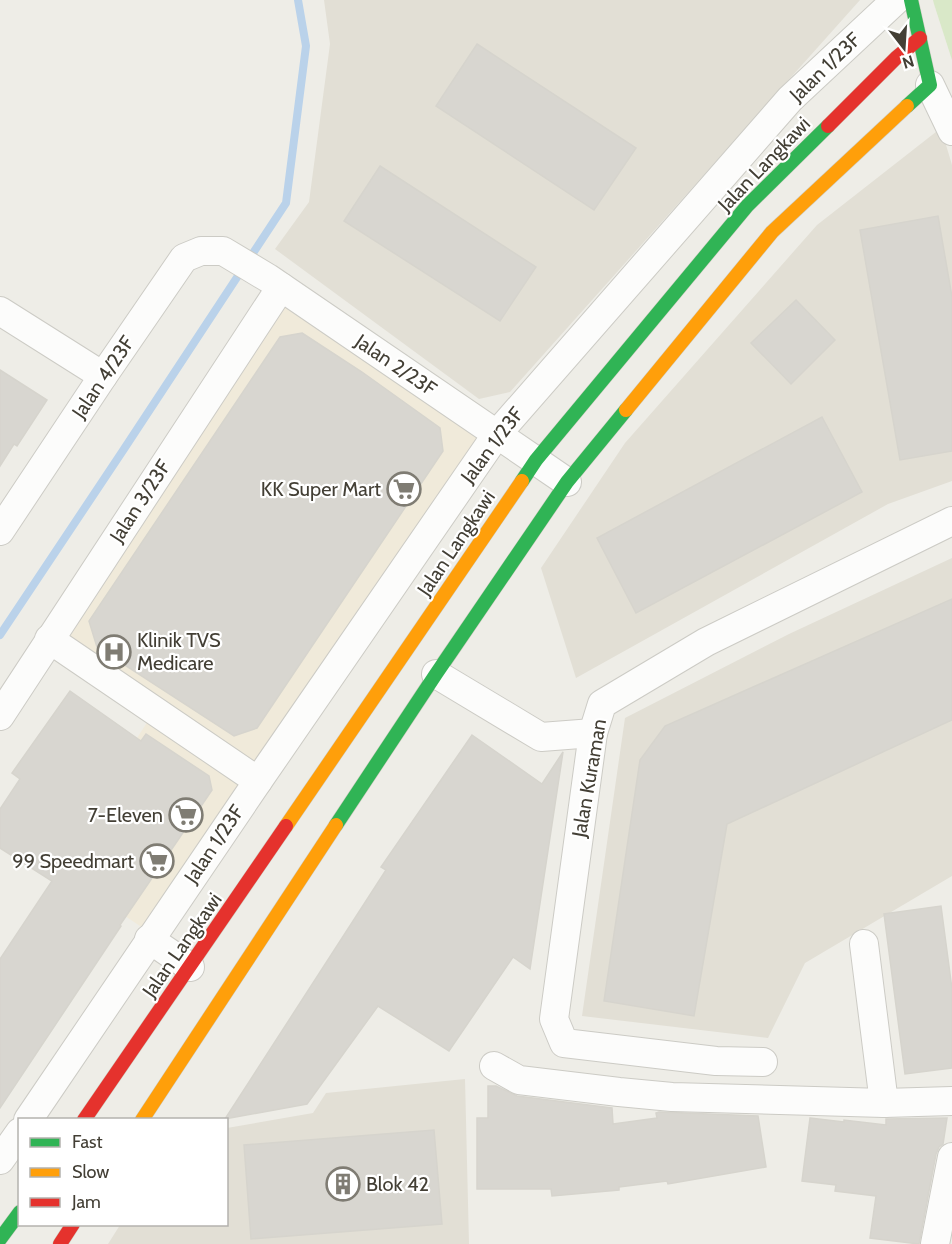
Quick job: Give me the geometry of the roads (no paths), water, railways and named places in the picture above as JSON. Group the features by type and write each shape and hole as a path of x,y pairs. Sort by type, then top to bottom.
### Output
{"street":[{"name":"Jalan 1/23F","path":"29,1118 149,939 497,434 790,99 896,0"},
{"path":"911,0 930,86 952,131"},
{"name":"Jalan Langkawi","path":"85,1118 536,460 747,206 896,58 920,38"},
{"path":"143,1118 436,674 567,482 772,232 930,86"},
{"name":"Jalan 4/23F","path":"0,531 184,258 201,251 223,251"},
{"name":"Jalan 2/23F","path":"223,251 275,283 567,482"},
{"name":"Jalan 3/23F","path":"0,716 275,283"},
{"path":"0,311 103,376"},
{"name":"Jalan Kuraman","path":"763,1062 716,1061 564,1042 554,1019 593,733 602,704 706,642 952,521"},
{"path":"50,639 258,781"},
{"path":"436,674 541,737 593,733"},
{"path":"149,939 190,967"},
{"path":"864,944 884,1103"},
{"path":"672,1097 674,1055"},
{"path":"494,1066 519,1080 672,1097 884,1103 952,1101"},
{"path":"0,1160 18,1135"},
{"path":"935,1244 952,1157"},
{"path":"0,1239 18,1215"},
{"path":"60,1244 72,1226"}],"waterway":[{"path":"0,635 286,203 306,46 298,0"}],"place":[{"name":"KK Super Mart","path":"404,489"},
{"name":"Klinik TVS Medicare","path":"114,652"},
{"name":"7-Eleven","path":"186,815"},
{"name":"99 Speedmart","path":"157,861"},
{"name":"Blok 42","path":"343,1184"}]}
